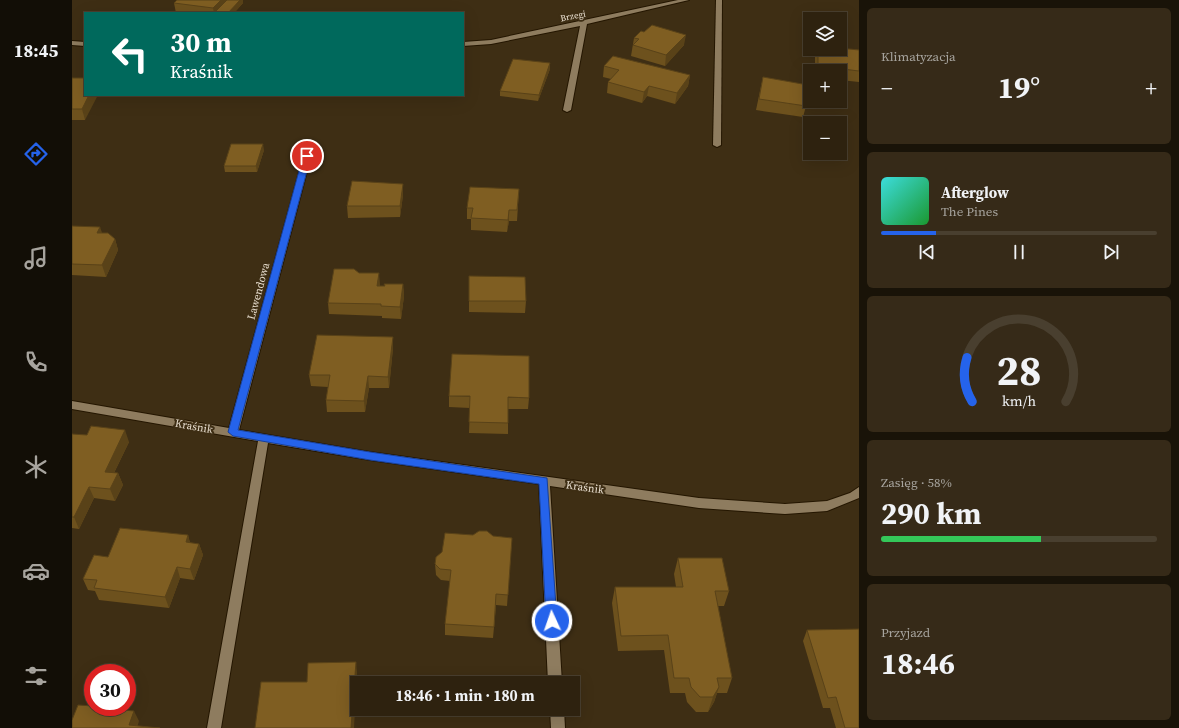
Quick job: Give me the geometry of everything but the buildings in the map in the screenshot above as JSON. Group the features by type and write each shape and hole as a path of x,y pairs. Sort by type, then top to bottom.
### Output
{"street":[{"name":"Brzegi","path":"464,44 491,42 686,0"},
{"path":"716,145 719,0"},
{"path":"567,110 584,23"},
{"path":"72,43 84,44"},
{"name":"Lawendowa","path":"233,432 307,156"},
{"name":"Kraśnik","path":"72,405 370,456 699,503 785,509 827,506 854,496 859,492"},
{"path":"214,728 264,438"},
{"path":"544,481 555,676"},
{"path":"557,716 558,728"}],"route":[{"path":"307,156 233,432 370,456 544,481 552,621"}]}
